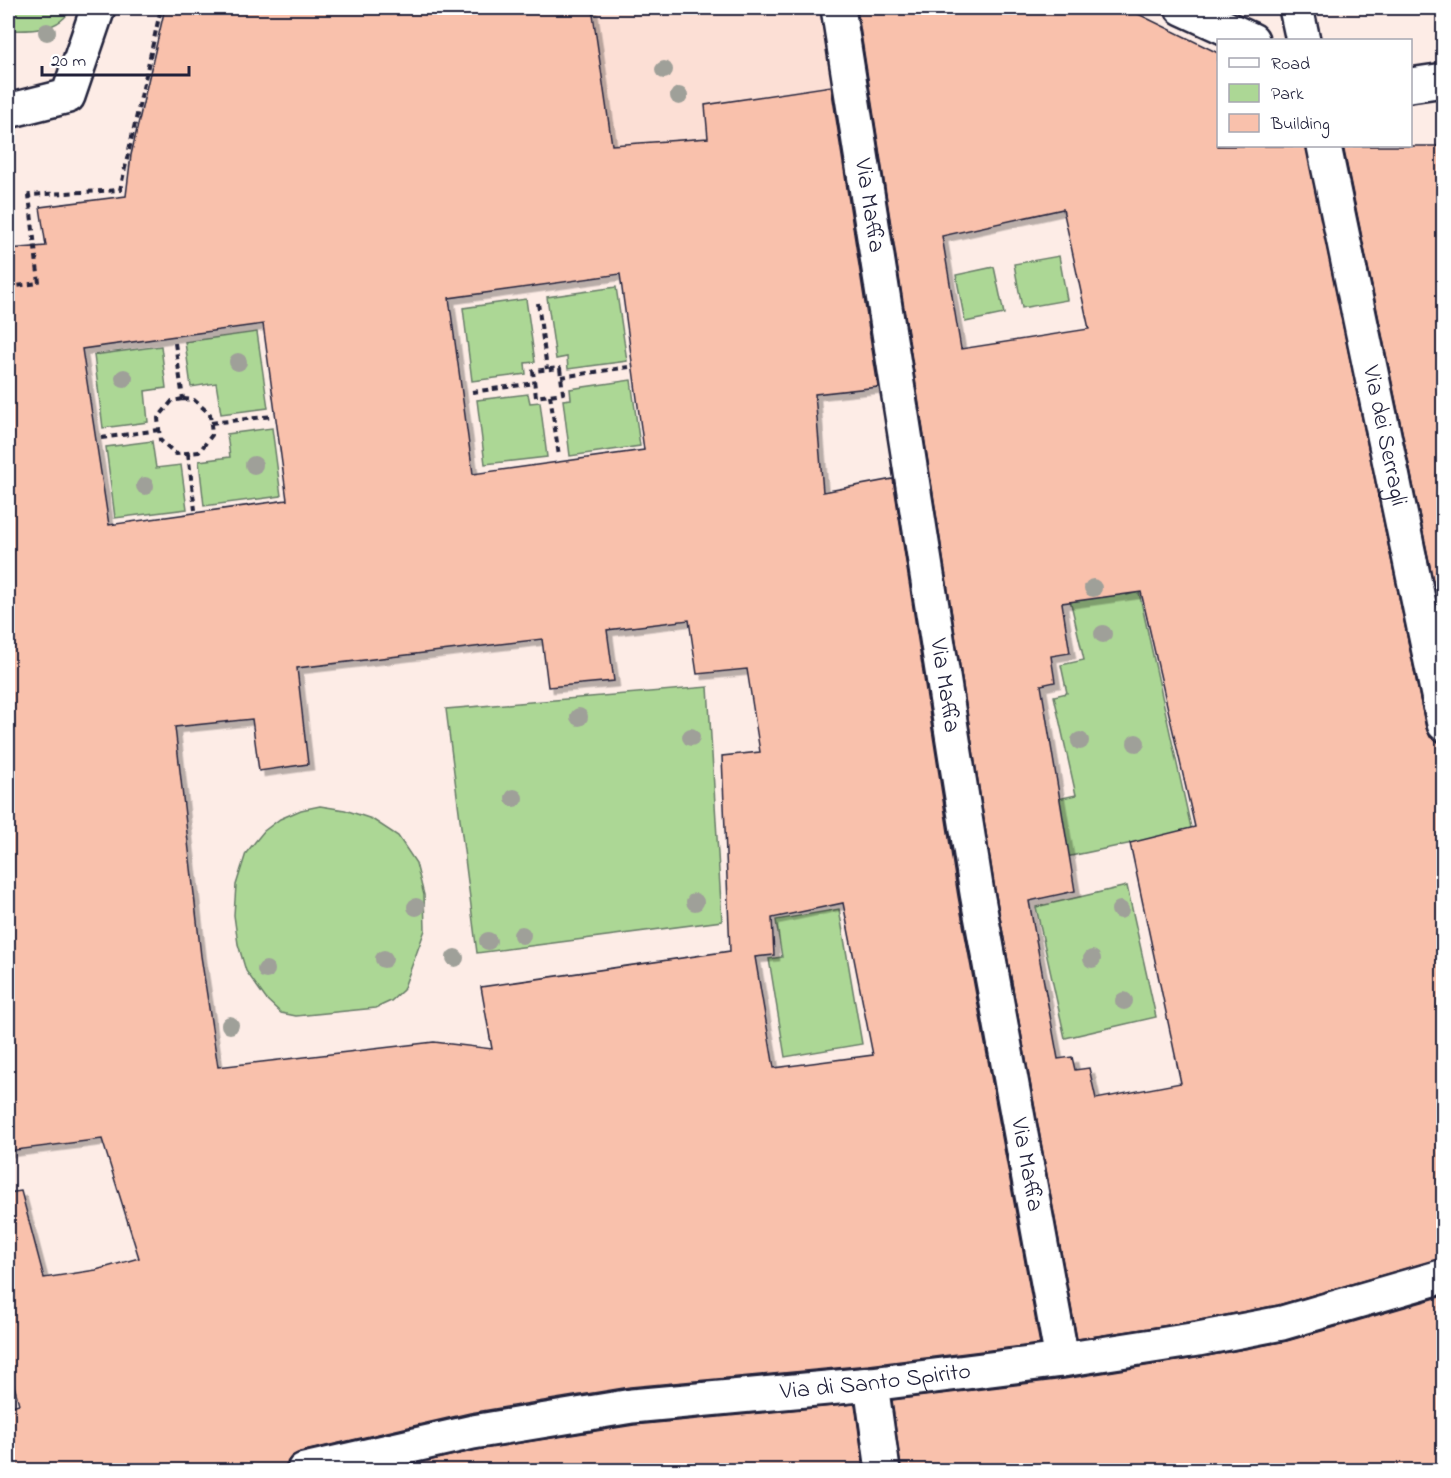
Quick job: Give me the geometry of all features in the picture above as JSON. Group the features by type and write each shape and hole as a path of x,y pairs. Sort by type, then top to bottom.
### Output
{"street":[{"path":"8,111 68,96 98,8"},
{"name":"Via Maffia","path":"838,8 975,881 1062,1360"},
{"path":"1182,8 1250,39"},
{"path":"1296,8 1303,39"},
{"path":"1412,85 1443,80"},
{"name":"Via dei Serragli","path":"1324,147 1435,648 1443,724"},
{"name":"Via di Santo Spirito","path":"304,1470 473,1432 632,1406 871,1384 1062,1360 1198,1339 1282,1323 1443,1276"},
{"path":"871,1384 883,1470"}],"path":[{"path":"8,287 39,283 29,195 120,190 161,8"},
{"path":"538,303 547,369"},
{"path":"175,343 183,399"},
{"path":"560,368 561,377 563,393 536,397 533,371 560,368"},
{"path":"561,377 629,368"},
{"path":"472,392 535,383"},
{"path":"550,395 559,456"},
{"path":"194,400 210,414 211,423 212,435 199,452 176,454 160,440 158,418 172,401 194,400"},
{"path":"211,423 273,416"},
{"path":"101,438 159,430"},
{"path":"188,453 195,510"}],"shaded area":[{"path":"305,8 820,8 832,86 705,105 708,138 612,145 304,37"}],"green space":[{"path":"8,8 71,8 60,21 44,28 8,30"},
{"path":"1059,256 1067,300 1022,308 1014,264"},
{"path":"994,267 1004,314 965,322 956,275"},
{"path":"616,287 627,361 568,369 567,357 556,359 547,297"},
{"path":"526,299 535,362 525,363 526,374 472,381 463,308"},
{"path":"257,332 268,408 221,414 216,383 191,387 185,342"},
{"path":"161,346 166,388 145,391 148,422 103,428 94,355"},
{"path":"631,380 640,446 570,456 563,400 571,399 570,389"},
{"path":"528,394 530,403 540,402 547,457 485,464 477,400"},
{"path":"272,428 281,496 204,506 199,461 230,457 227,434"},
{"path":"152,441 156,468 181,465 187,509 115,518 106,447"},
{"path":"1113,529 1127,595 1139,592 1201,873 1137,842 1061,858 1049,801 1076,795 1054,696 1067,693 1061,665 1084,660 1066,582"},
{"path":"708,687 722,921 477,953 446,709"},
{"path":"320,806 345,810 372,819 398,836 416,863 424,895 425,930 403,990 391,1001 376,1008 296,1016 281,1013 266,999 246,971 238,944 234,915 236,885 246,853 264,831 280,819 301,810"},
{"path":"1127,886 1156,1017 1065,1038 1036,907"},
{"path":"839,909 862,1044 785,1057 769,959 782,957 776,920"}],"building":[{"path":"165,8 592,8 612,145 708,138 705,105 831,86 878,387 815,394 823,492 893,479 958,896 1040,1344 869,1365 630,1387 470,1413 300,1452 291,1457 286,1464 286,1470 8,1470 8,1407 19,1404 8,1363 8,1193 21,1191 44,1278 96,1270 139,1258 102,1139 8,1151 8,249 46,246 40,207 126,196 131,155","holes":["620,274 644,450 473,474 449,298","263,324 287,500 109,525 82,349","689,620 697,674 747,669 760,752 722,756 730,951 481,987 492,1049 434,1042 218,1067 201,956 175,727 252,719 259,771 308,764 297,668 542,639 548,687 614,681 607,630","843,903 873,1055 774,1068 755,957 774,955 772,918"]},
{"path":"857,8 1126,8 1217,53 1217,147 1306,147 1426,728 1430,737 1443,742 1443,1258 1278,1305 1195,1321 1077,1339 995,890","holes":["1063,209 1089,329 961,349 942,236","1141,592 1195,827 1130,843 1181,1083 1096,1099 1089,1068 1075,1070 1072,1057 1058,1059 1029,901 1075,891 1041,685 1055,682 1051,656 1070,653 1062,603"]},
{"path":"1443,146 1443,629 1343,147"},
{"path":"1443,1296 1443,1470 901,1470 892,1400 1064,1379 1287,1341"},
{"path":"855,1404 864,1470 387,1470 477,1450 634,1425"}]}
